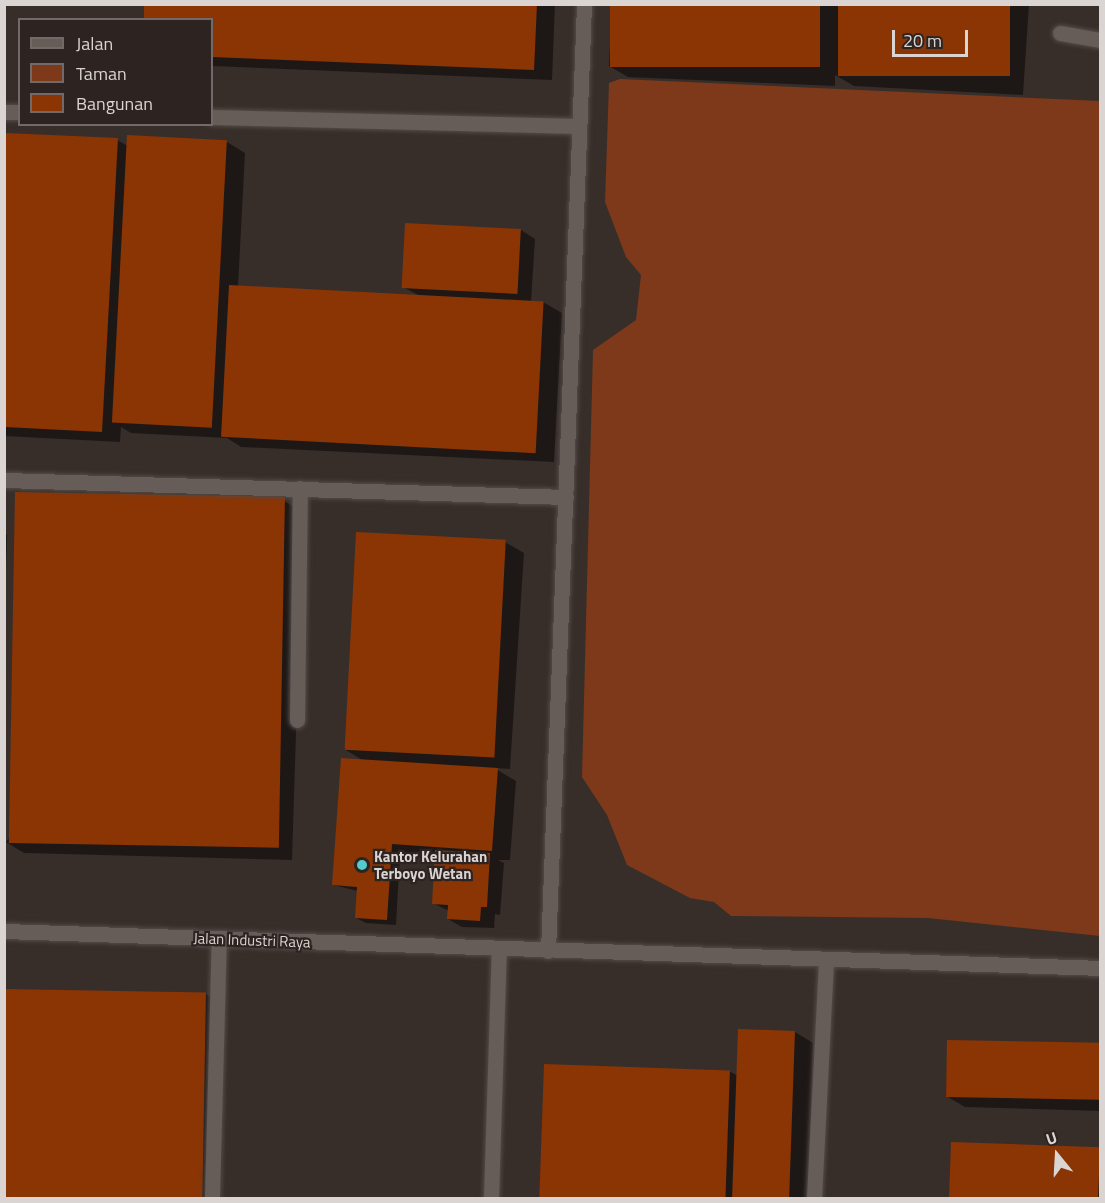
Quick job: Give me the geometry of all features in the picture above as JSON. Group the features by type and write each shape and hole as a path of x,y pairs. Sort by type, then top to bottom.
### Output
{"lane":[{"path":"548,951 584,4"},
{"path":"1060,33 1101,40"},
{"path":"213,117 579,126"},
{"path":"4,480 566,497"},
{"path":"297,720 300,488"},
{"name":"Jalan Industri Raya","path":"4,931 218,952 499,949 1101,968"},
{"path":"491,1198 499,949"},
{"path":"212,1198 218,952"},
{"path":"814,1198 826,960"}],"green space":[{"path":"620,79 1100,101 1100,936 928,918 731,916 714,902 690,898 627,865 607,815 582,777 593,350 636,320 641,275 626,257 605,202 609,83"}],"building":[{"path":"144,4 537,4 534,70 213,57 213,18 144,18"},
{"path":"610,4 820,4 820,67 610,67"},
{"path":"838,5 1010,5 1010,76 838,76"},
{"path":"5,133 118,138 102,432 5,427"},
{"path":"127,135 227,140 212,428 112,423"},
{"path":"405,223 521,229 517,294 402,288"},
{"path":"229,285 544,301 536,453 221,437"},
{"path":"15,492 285,497 279,848 9,843"},
{"path":"356,532 506,540 494,758 345,750"},
{"path":"341,758 498,768 492,851 392,844 387,920 355,918 357,887 332,885"},
{"path":"435,850 490,853 487,907 481,907 480,921 447,919 448,905 432,904"},
{"path":"4,989 206,993 202,1198 4,1198"},
{"path":"738,1029 795,1031 789,1198 732,1198"},
{"path":"947,1040 1100,1043 1099,1100 946,1097"},
{"path":"544,1064 730,1070 725,1198 539,1198"},
{"path":"951,1142 1100,1147 1098,1198 949,1198"}],"place":[{"name":"Kantor Kelurahan Terboyo Wetan","path":"362,865"}]}
